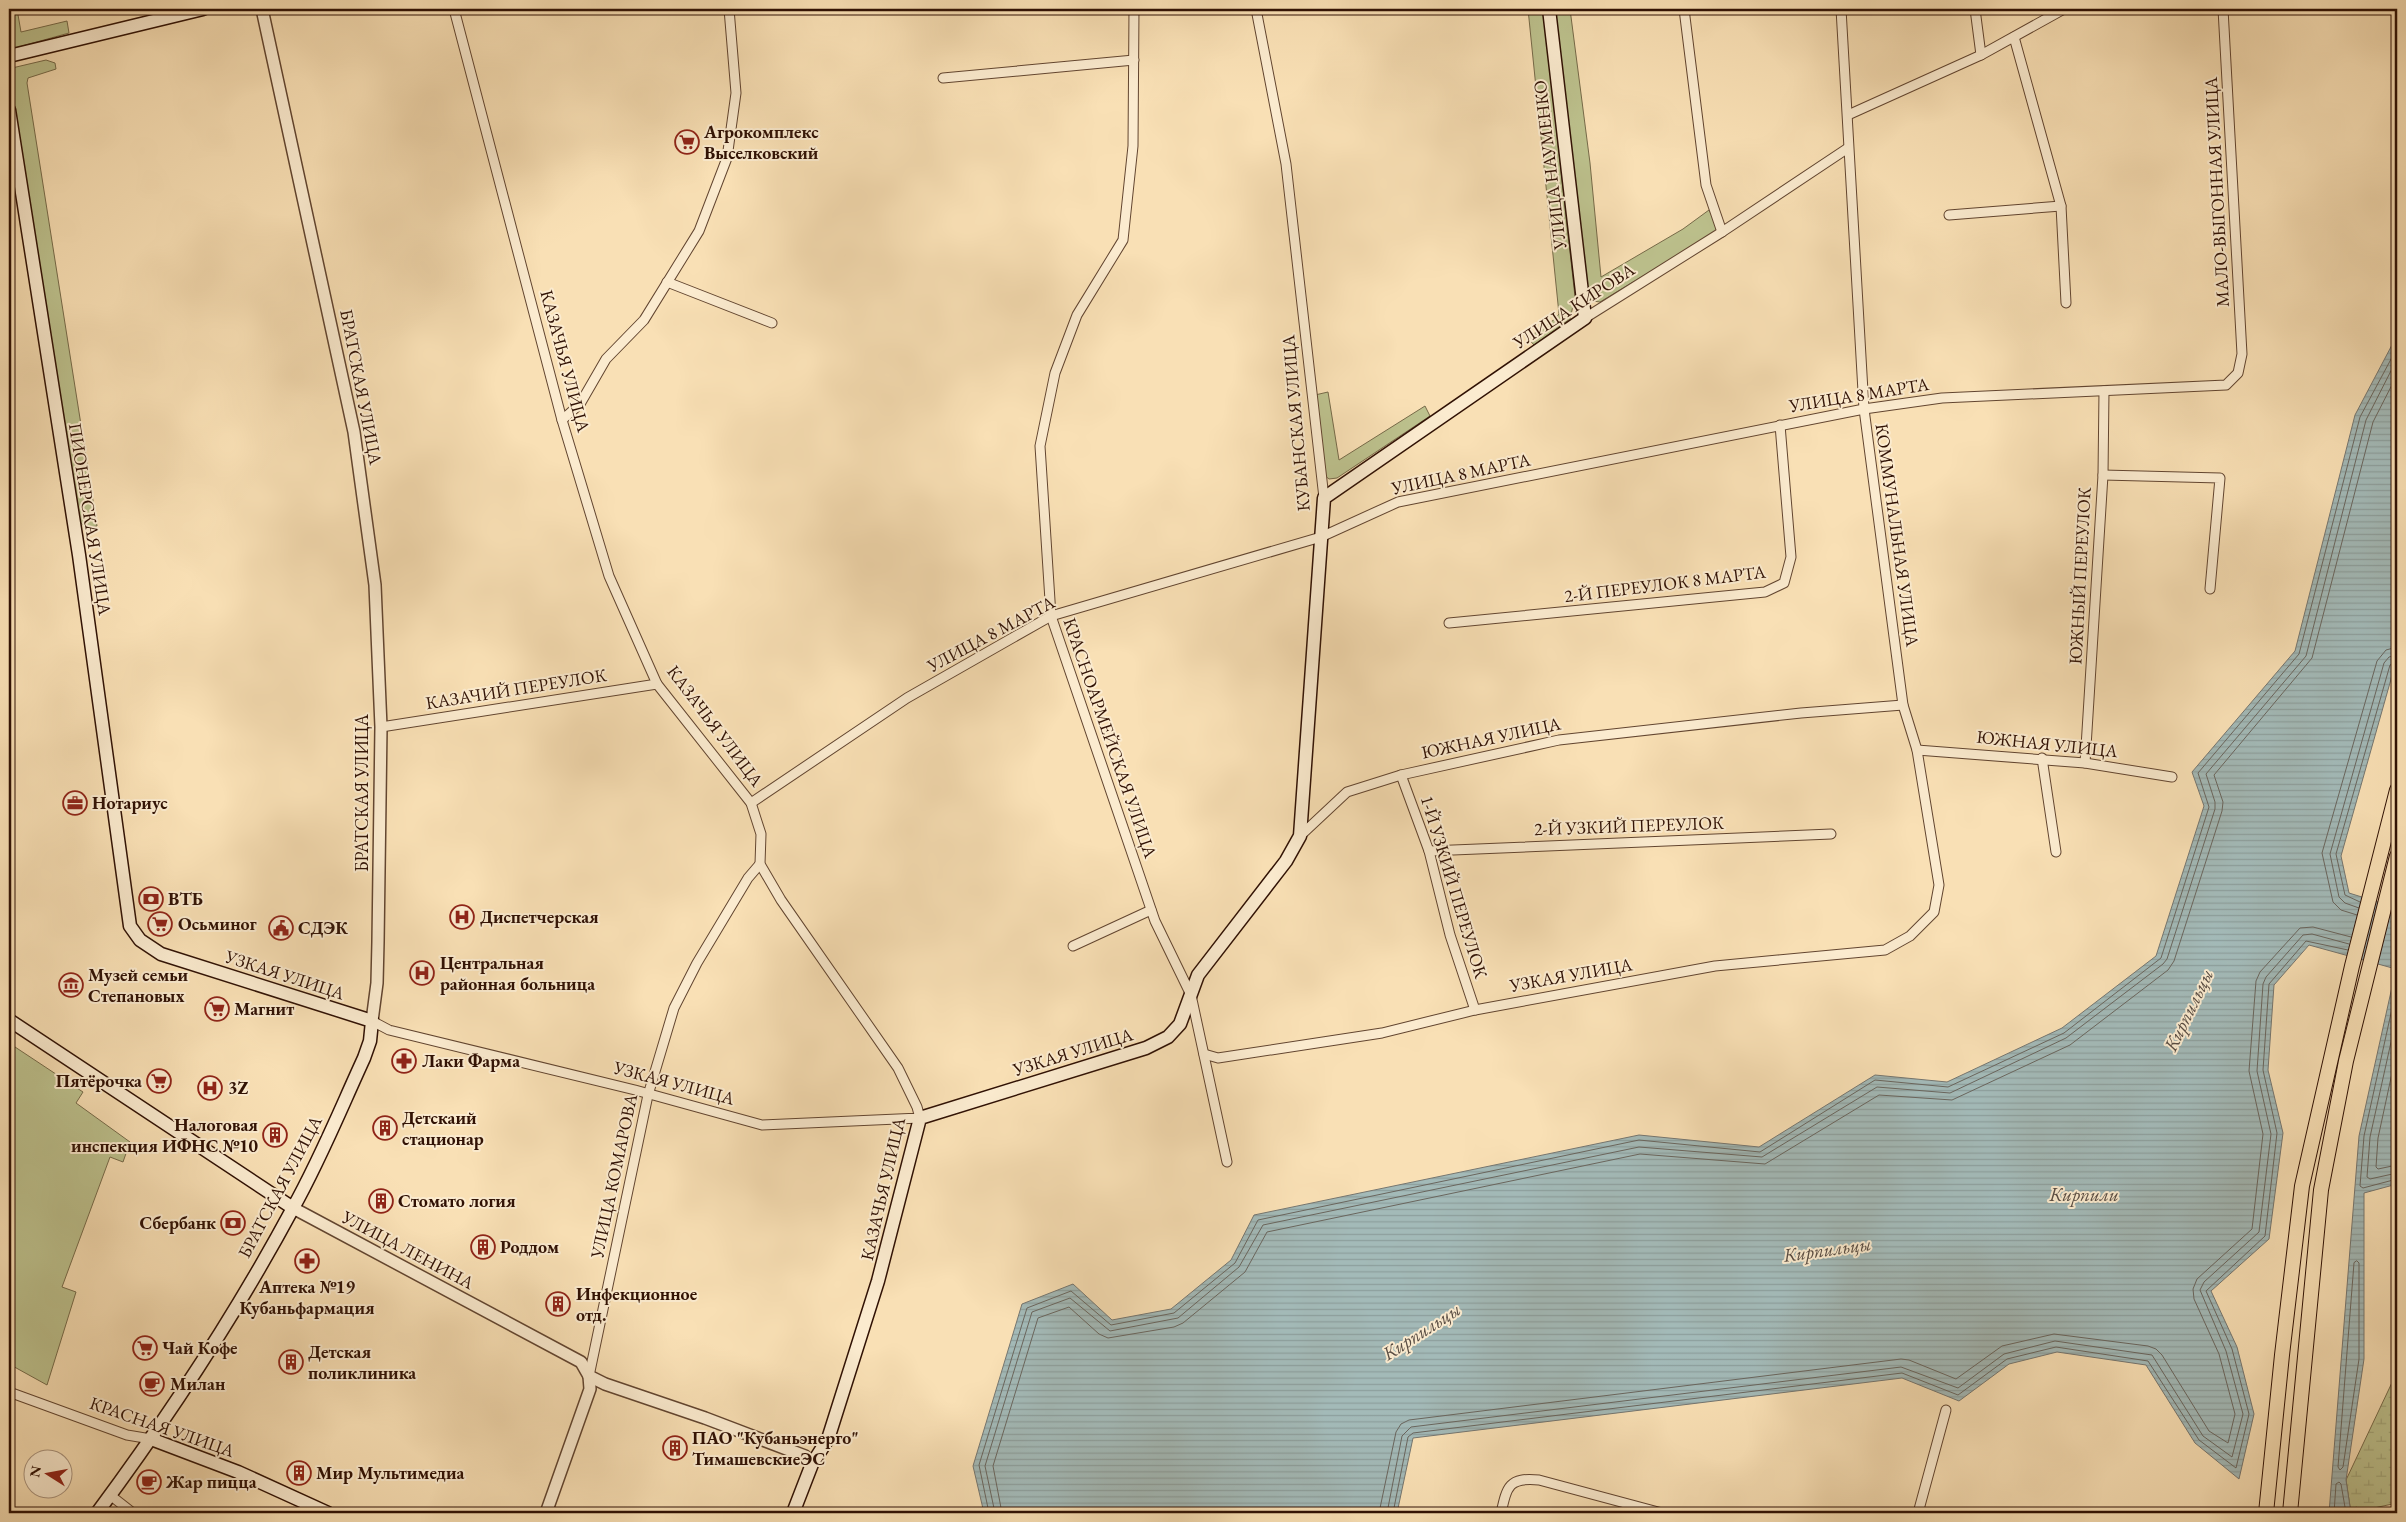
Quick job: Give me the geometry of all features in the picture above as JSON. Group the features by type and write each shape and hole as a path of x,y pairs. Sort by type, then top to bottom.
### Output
{"main road":[{"path":"9,56 203,9"},
{"name":"УЛИЦА НАУМЕНКО","path":"1549,9 1585,318"},
{"name":"ПИОНЕРСКАЯ УЛИЦА","path":"9,110 81,566 128,915 135,933"},
{"name":"УЛИЦА КИРОВА","path":"1324,498 1585,318"},
{"name":"КУБАНСКАЯ УЛИЦА","path":"1300,836 1324,498"},
{"path":"2266,1513 2302,1186 2352,966 2397,790"},
{"name":"ЮЖНАЯ УЛИЦА","path":"1191,995 1198,975 1286,861 1300,836"},
{"path":"2290,1513 2321,1190 2346,1061 2397,858"},
{"name":"УЗКАЯ УЛИЦА","path":"135,933 148,947 162,954 372,1021"},
{"name":"УЗКАЯ УЛИЦА","path":"920,1118 1146,1048 1175,1031 1186,1012 1191,995"},
{"name":"УЛИЦА ЛЕНИНА","path":"9,1020 294,1208"},
{"name":"БРАТСКАЯ УЛИЦА","path":"97,1513 151,1439 208,1352 294,1208 364,1058 370,1041 372,1021"},
{"name":"КАЗАЧЬЯ УЛИЦА","path":"793,1513 812,1464 828,1439 878,1281 920,1118"},
{"name":"КРАСНАЯ УЛИЦА","path":"151,1439 238,1472 328,1513"}],"street":[{"name":"БРАТСКАЯ УЛИЦА","path":"262,9 354,432 374,585 380,727 378,942 372,1021"},
{"name":"КАЗАЧЬЯ УЛИЦА","path":"454,9 562,420 609,576 657,684 751,803 761,834 760,864 780,900 898,1068 917,1107 920,1118"},
{"path":"562,420 580,404 606,359 644,320 699,231 727,158 736,93 729,9"},
{"name":"КРАСНОАРМЕЙСКАЯ УЛИЦА","path":"1134,9 1133,146 1123,240 1076,315 1055,373 1040,446 1051,616 1151,910 1180,977 1191,995 1227,1162"},
{"name":"КУБАНСКАЯ УЛИЦА","path":"1256,9 1286,164 1324,498"},
{"path":"1684,9 1706,185 1722,232"},
{"name":"КОММУНАЛЬНАЯ УЛИЦА","path":"1841,9 1864,409 1902,705 1917,750 1939,885 1934,912"},
{"path":"1975,9 1981,55"},
{"path":"1848,115 1981,55 2064,9"},
{"name":"МАЛО-ВЫГОННАЯ УЛИЦА","path":"2224,9 2242,354 2238,373"},
{"path":"2014,37 2062,206 2066,303"},
{"path":"943,78 1134,60"},
{"name":"УЛИЦА КИРОВА","path":"1585,318 1722,232 1848,148"},
{"path":"1949,215 2062,206"},
{"path":"667,282 772,323"},
{"name":"УЛИЦА 8 МАРТА","path":"751,803 907,698 1051,616 1321,537 1398,502 1780,424 1864,409 1942,398 2226,385 2238,373"},
{"name":"ЮЖНЫЙ ПЕРЕУЛОК","path":"2085,763 2103,475 2104,391"},
{"name":"2-Й ПЕРЕУЛОК 8 МАРТА","path":"1449,623 1765,592 1784,583 1791,557 1780,424"},
{"path":"2103,475 2220,478 2210,590"},
{"name":"КАЗАЧИЙ ПЕРЕУЛОК","path":"380,727 657,684"},
{"name":"ЮЖНАЯ УЛИЦА","path":"1300,836 1347,792 1400,774 1560,740 1801,713 1902,705"},
{"name":"ЮЖНАЯ УЛИЦА","path":"1917,750 2042,758 2172,777"},
{"path":"2042,758 2056,852"},
{"name":"1-Й УЗКИЙ ПЕРЕУЛОК","path":"1400,774 1429,851 1450,935 1475,1010"},
{"name":"2-Й УЗКИЙ ПЕРЕУЛОК","path":"1429,851 1831,834"},
{"name":"УЛИЦА КОМАРОВА","path":"546,1513 590,1389 589,1376 648,1095 674,1008 702,954 748,878 760,864"},
{"path":"1072,946 1151,910"},
{"name":"УЗКАЯ УЛИЦА","path":"1204,1054 1218,1058 1382,1033 1475,1010 1715,966 1885,950 1910,936 1934,912"},
{"name":"УЗКАЯ УЛИЦА","path":"372,1021 389,1030 762,1125 920,1118"},
{"name":"УЛИЦА ЛЕНИНА","path":"294,1208 581,1362 589,1376 805,1456 812,1464"},
{"name":"КРАСНАЯ УЛИЦА","path":"9,1392 127,1435 151,1439"},
{"path":"1918,1513 1946,1410"},
{"path":"1501,1513 1505,1494 1512,1483 1522,1478 1539,1480 1662,1513"},
{"path":"110,1495 133,1513"}],"green space":[{"path":"9,9 17,9 21,32 67,21 69,33 15,48 9,44"},
{"path":"1528,9 1543,9 1575,297 1570,319 1534,345 1528,338 1555,319 1559,314"},
{"path":"1554,9 1570,9 1590,163 1601,277 1683,229 1709,210 1717,225 1716,232 1600,302 1593,301 1587,297"},
{"path":"46,60 55,63 56,69 28,78 27,83 97,526 92,527 85,526 79,521 9,75 12,68"},
{"path":"1328,392 1339,460 1425,406 1430,416 1337,478 1329,479 1324,475 1315,395"},
{"path":"9,1043 83,1092 76,1103 130,1142 123,1162 110,1157 62,1287 76,1292 47,1385 9,1364"},
{"path":"2397,1372 2397,1503 2351,1513 2346,1480"}],"water":[{"name":"Кирпили","path":"2393,343 2397,343 2397,658 2341,856 2349,893 2397,908 2397,1184 2364,1193 2364,1359 2346,1480 2351,1513 2329,1513 2359,1136 2396,969 2309,945 2274,985 2268,1070 2283,1133 2269,1239 2211,1291 2237,1347 2254,1414 2239,1479 2195,1443 2146,1365 2057,1352 2009,1364 1959,1401 1902,1378 1413,1438 1397,1513 984,1513 973,1466 1022,1304 1073,1284 1112,1320 1171,1309 1231,1260 1254,1215 1639,1135 1759,1147 1875,1075 1947,1082 2062,1028 2156,956 2204,806 2192,772 2295,651 2355,415"}],"place":[{"name":"Агрокомплекс Выселковский","path":"687,142"},
{"name":"Нотариус","path":"75,803"},
{"name":"ВТБ","path":"151,899"},
{"name":"Диспетчерская","path":"462,917"},
{"name":"Осьминог","path":"160,924"},
{"name":"СДЭК","path":"281,928"},
{"name":"Центральная районная больница","path":"422,973"},
{"name":"Музей семьи Степановых","path":"71,985"},
{"name":"Магнит","path":"217,1009"},
{"name":"Лаки Фарма","path":"404,1061"},
{"name":"Пятёрочка","path":"159,1081"},
{"name":"3Z","path":"210,1088"},
{"name":"Детскаий стационар","path":"385,1128"},
{"name":"Налоговая инспекция ИФНС №10","path":"275,1135"},
{"name":"Стомато логия","path":"381,1201"},
{"name":"Сбербанк","path":"233,1223"},
{"name":"Роддом","path":"483,1247"},
{"name":"Аптека №19 Кубаньфармация","path":"307,1261"},
{"name":"Инфекционное отд.","path":"558,1304"},
{"name":"Чай Кофе","path":"145,1348"},
{"name":"Детская поликлиника","path":"291,1362"},
{"name":"Милан","path":"152,1384"},
{"name":"ПАО \"Кубаньэнерго\" ТимашевскиеЭС","path":"675,1448"},
{"name":"Мир Мультимедиа","path":"299,1473"},
{"name":"Жар пицца","path":"149,1482"}],"water label":[{"name":"Кирпильцы","path":"2188,1010"},
{"name":"Кирпильцы","path":"1827,1249"},
{"name":"Кирпильцы","path":"1421,1331"}]}
